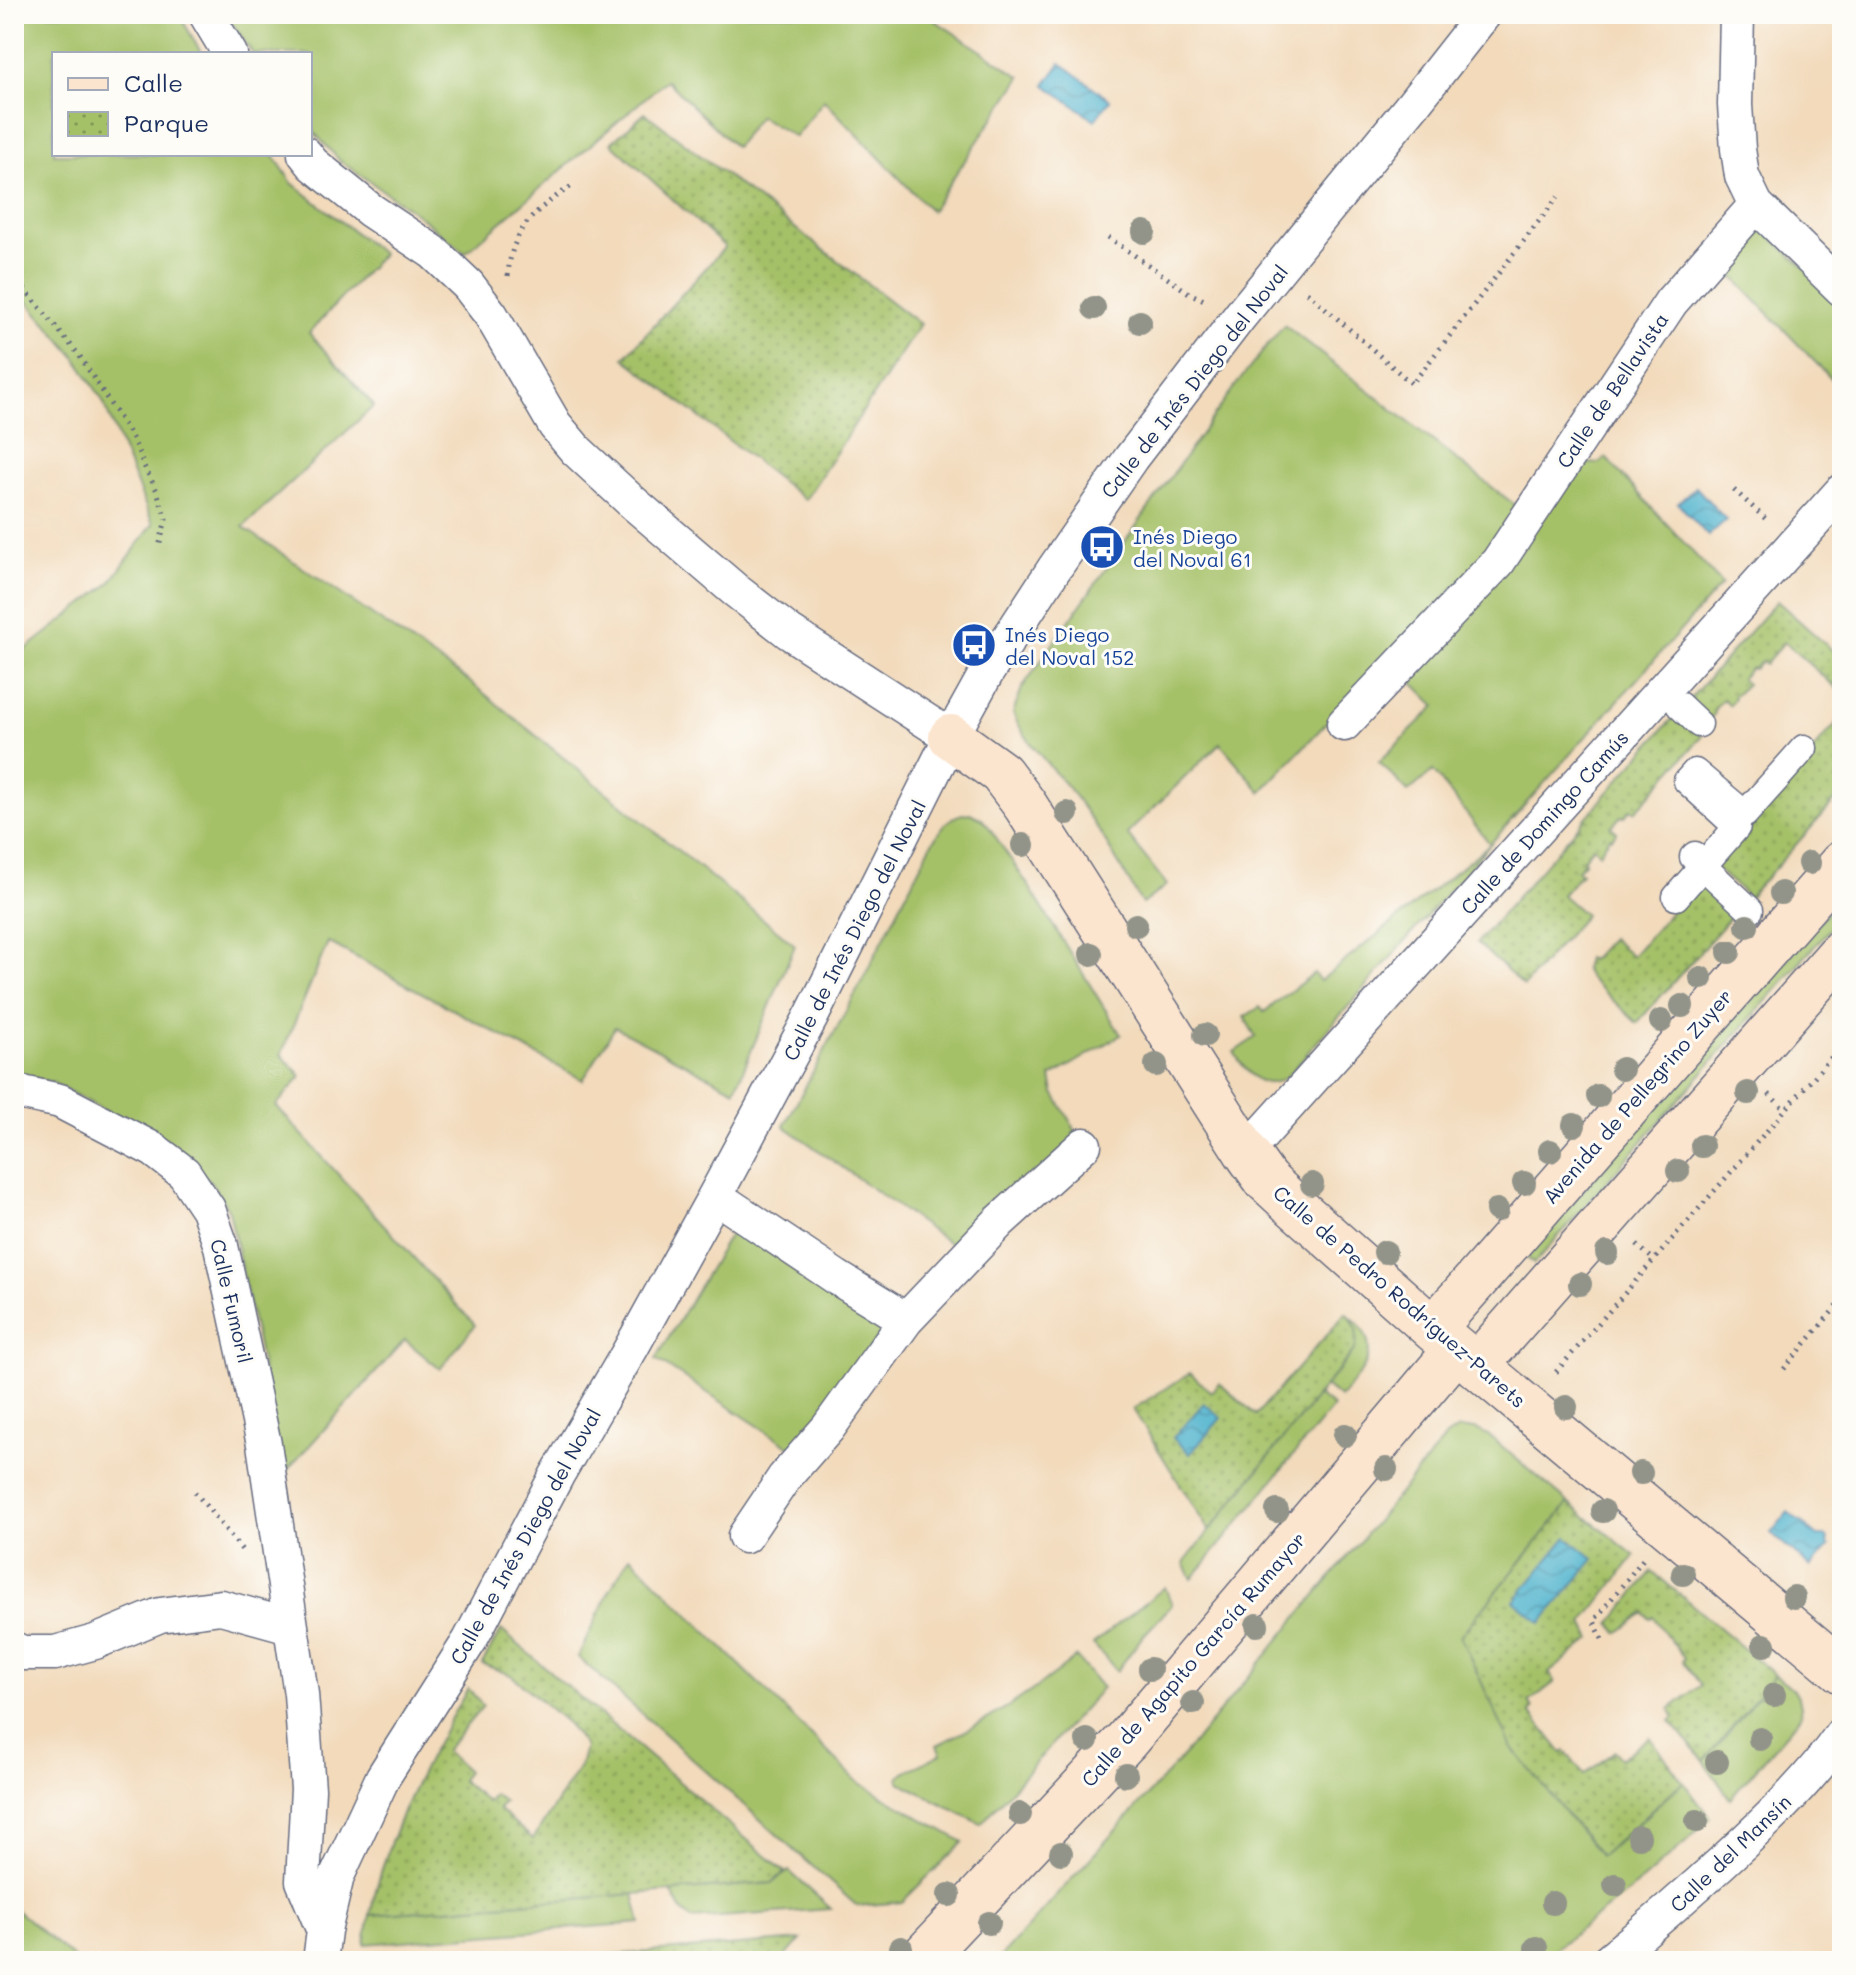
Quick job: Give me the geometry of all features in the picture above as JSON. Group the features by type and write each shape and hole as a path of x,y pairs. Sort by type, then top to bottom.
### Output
{"main road":[{"name":"Calle de Pedro Rodríguez-Parets","path":"951,737 1001,773 1025,805 1266,1180 1455,1348 1842,1671"},
{"name":"Avenida de Pellegrino Zuyer","path":"1455,1348 1842,863"},
{"path":"1455,1348 1842,951"},
{"name":"Calle de Agapito García Rumayor","path":"919,1961 1125,1742 1455,1348"}],"street":[{"path":"206,14 229,52"},
{"name":"Calle de Inés Diego del Noval","path":"322,1946 337,1876 383,1777 470,1640 557,1475 715,1196 811,1017 951,737 987,672 1131,458 1240,316 1484,14"},
{"path":"1737,14 1735,105 1742,176 1756,205 1842,289"},
{"path":"307,156 370,210 433,252 468,285 491,315 555,425 576,450 630,500 789,632 951,737"},
{"name":"Calle de Bellavista","path":"1344,724 1498,562 1671,302 1756,205"},
{"name":"Calle de Domingo Camús","path":"1246,1152 1842,491"},
{"path":"1679,705 1699,724"},
{"path":"1676,897 1737,827 1682,775 1745,814 1804,748"},
{"path":"1703,866 1750,910"},
{"name":"Calle Fumoril","path":"14,1091 60,1101 154,1150 184,1173 208,1209 221,1246 261,1429 301,1694 308,1789 303,1881 322,1946"},
{"path":"745,1536 784,1478 828,1428 906,1320 999,1222 1084,1145"},
{"path":"715,1196 906,1320"},
{"path":"14,1649 22,1653 55,1653 95,1642 160,1615 221,1607 290,1626"},
{"name":"Calle del Mansín","path":"1608,1961 1666,1914 1779,1809 1842,1734"}],"path":[{"path":"508,276 509,259 523,227 549,201 575,184"},
{"path":"1307,292 1412,384 1558,197"},
{"path":"1108,237 1189,293"},
{"path":"14,276 79,355 134,441 166,519 159,547"},
{"path":"1734,490 1773,526"},
{"path":"1556,1372 1842,1045"},
{"path":"1770,1095 1785,1110"},
{"path":"1637,1246 1654,1260"},
{"path":"1784,1369 1842,1300"},
{"path":"195,1492 263,1577 283,1576"},
{"path":"1602,1639 1594,1621 1642,1561"}],"green space":[{"path":"14,14 179,14 201,52 52,52 52,156 274,156 292,183 382,254 309,333 374,406 243,527 470,682 795,945 735,1090 615,1027 583,1080 328,942 281,1055 301,1076 276,1106 475,1325 440,1369 405,1340 282,1476 229,1211 211,1182 160,1140 53,1083 14,1076 14,655 16,657 109,584 153,524 103,401 74,355 14,286"},
{"path":"226,14 925,14 1021,77 931,211 824,100 795,137 759,116 735,147 666,80 465,253 417,214 340,161 312,130 312,52 252,52"},
{"path":"645,113 920,324 805,500 624,358 725,247 611,143"},
{"path":"1758,225 1842,301 1842,390 1721,264"},
{"path":"1284,325 1520,509 1475,566 1261,792 1220,743 1127,834 1167,885 1142,904 1094,823 1033,745 1013,713 1022,688 1232,390"},
{"path":"1606,458 1722,584 1490,844 1433,771 1408,792 1379,762 1436,706 1408,678 1583,464 1600,463"},
{"path":"1777,601 1842,659 1842,693 1784,642 1765,664 1761,661 1754,669 1751,668 1741,679 1747,684 1729,705 1723,699 1709,720 1688,701"},
{"path":"1677,713 1702,736 1635,812 1631,809 1611,827 1617,832 1599,853 1593,847 1583,859 1585,861 1577,870 1581,873 1562,895 1585,915 1524,986 1477,943"},
{"path":"1842,717 1842,793 1749,897 1712,865"},
{"path":"970,813 989,827 1121,1035 1051,1077 1054,1093 1078,1135 959,1250 784,1126 933,841 952,818"},
{"path":"1490,844 1290,1073 1272,1083 1257,1079 1244,1068 1234,1052 1256,1037 1244,1017 1260,1007 1264,1012 1314,973 1320,981"},
{"path":"1703,876 1740,907 1637,1023 1589,978 1584,969 1587,958 1591,960 1611,938 1632,956"},
{"path":"1842,895 1842,915 1534,1264 1525,1256"},
{"path":"733,1229 876,1317 881,1333 798,1452 656,1359"},
{"path":"1346,1313 1356,1330 1355,1349 1209,1531 1133,1409 1190,1373 1211,1392 1219,1383 1256,1415"},
{"path":"1351,1317 1364,1332 1369,1351 1364,1367 1340,1398 1325,1386 1345,1363 1354,1346 1356,1337"},
{"path":"1318,1395 1333,1407 1192,1579 1184,1563"},
{"path":"1458,1429 1476,1429 1488,1435 1569,1503 1461,1637 1600,1856 1683,1782 1710,1818 1632,1889 1539,1961 997,1961 1185,1754 1445,1438"},
{"path":"1569,1503 1635,1556 1583,1623 1591,1639 1549,1673 1555,1682 1529,1702 1533,1709 1530,1712 1584,1775 1615,1751 1621,1759 1650,1737 1683,1782 1601,1856 1512,1748 1460,1636"},
{"path":"630,1556 858,1782 963,1842 902,1902 857,1906 578,1657"},
{"path":"1652,1571 1775,1675 1704,1761 1670,1721 1675,1717 1670,1709 1701,1685 1682,1661 1684,1658 1653,1617 1650,1619 1644,1613 1618,1633 1611,1623"},
{"path":"1165,1587 1172,1605 1143,1636 1117,1671 1093,1644"},
{"path":"501,1630 785,1872 772,1883 370,1915 386,1856 409,1798 468,1689 483,1706 445,1751 467,1771 461,1780 487,1802 494,1794 504,1802 498,1809 533,1839 580,1766 585,1747 568,1724 511,1675 482,1664"},
{"path":"1076,1657 1102,1688 981,1824 900,1782 902,1774 941,1754 937,1745 1010,1706"},
{"path":"1775,1675 1798,1696 1801,1716 1730,1799 1704,1761"},
{"path":"789,1871 831,1909 691,1919 682,1911 671,1891 772,1883"},
{"path":"634,1894 641,1923 365,1944 370,1915"},
{"path":"14,1908 77,1961 14,1961"},
{"path":"801,1940 781,1961 534,1961"}],"water":[{"path":"1061,63 1110,100 1095,120 1045,85"},
{"path":"1696,487 1726,520 1708,536 1678,503"},
{"path":"1204,1403 1221,1418 1190,1454 1173,1438"},
{"path":"1788,1512 1818,1536 1828,1539 1829,1546 1811,1567 1771,1533"},
{"path":"1567,1537 1594,1559 1541,1623 1514,1601"}],"place":[{"name":"Inés Diego del Noval 61","path":"1102,547"},
{"name":"Inés Diego del Noval 152","path":"974,645"}]}
